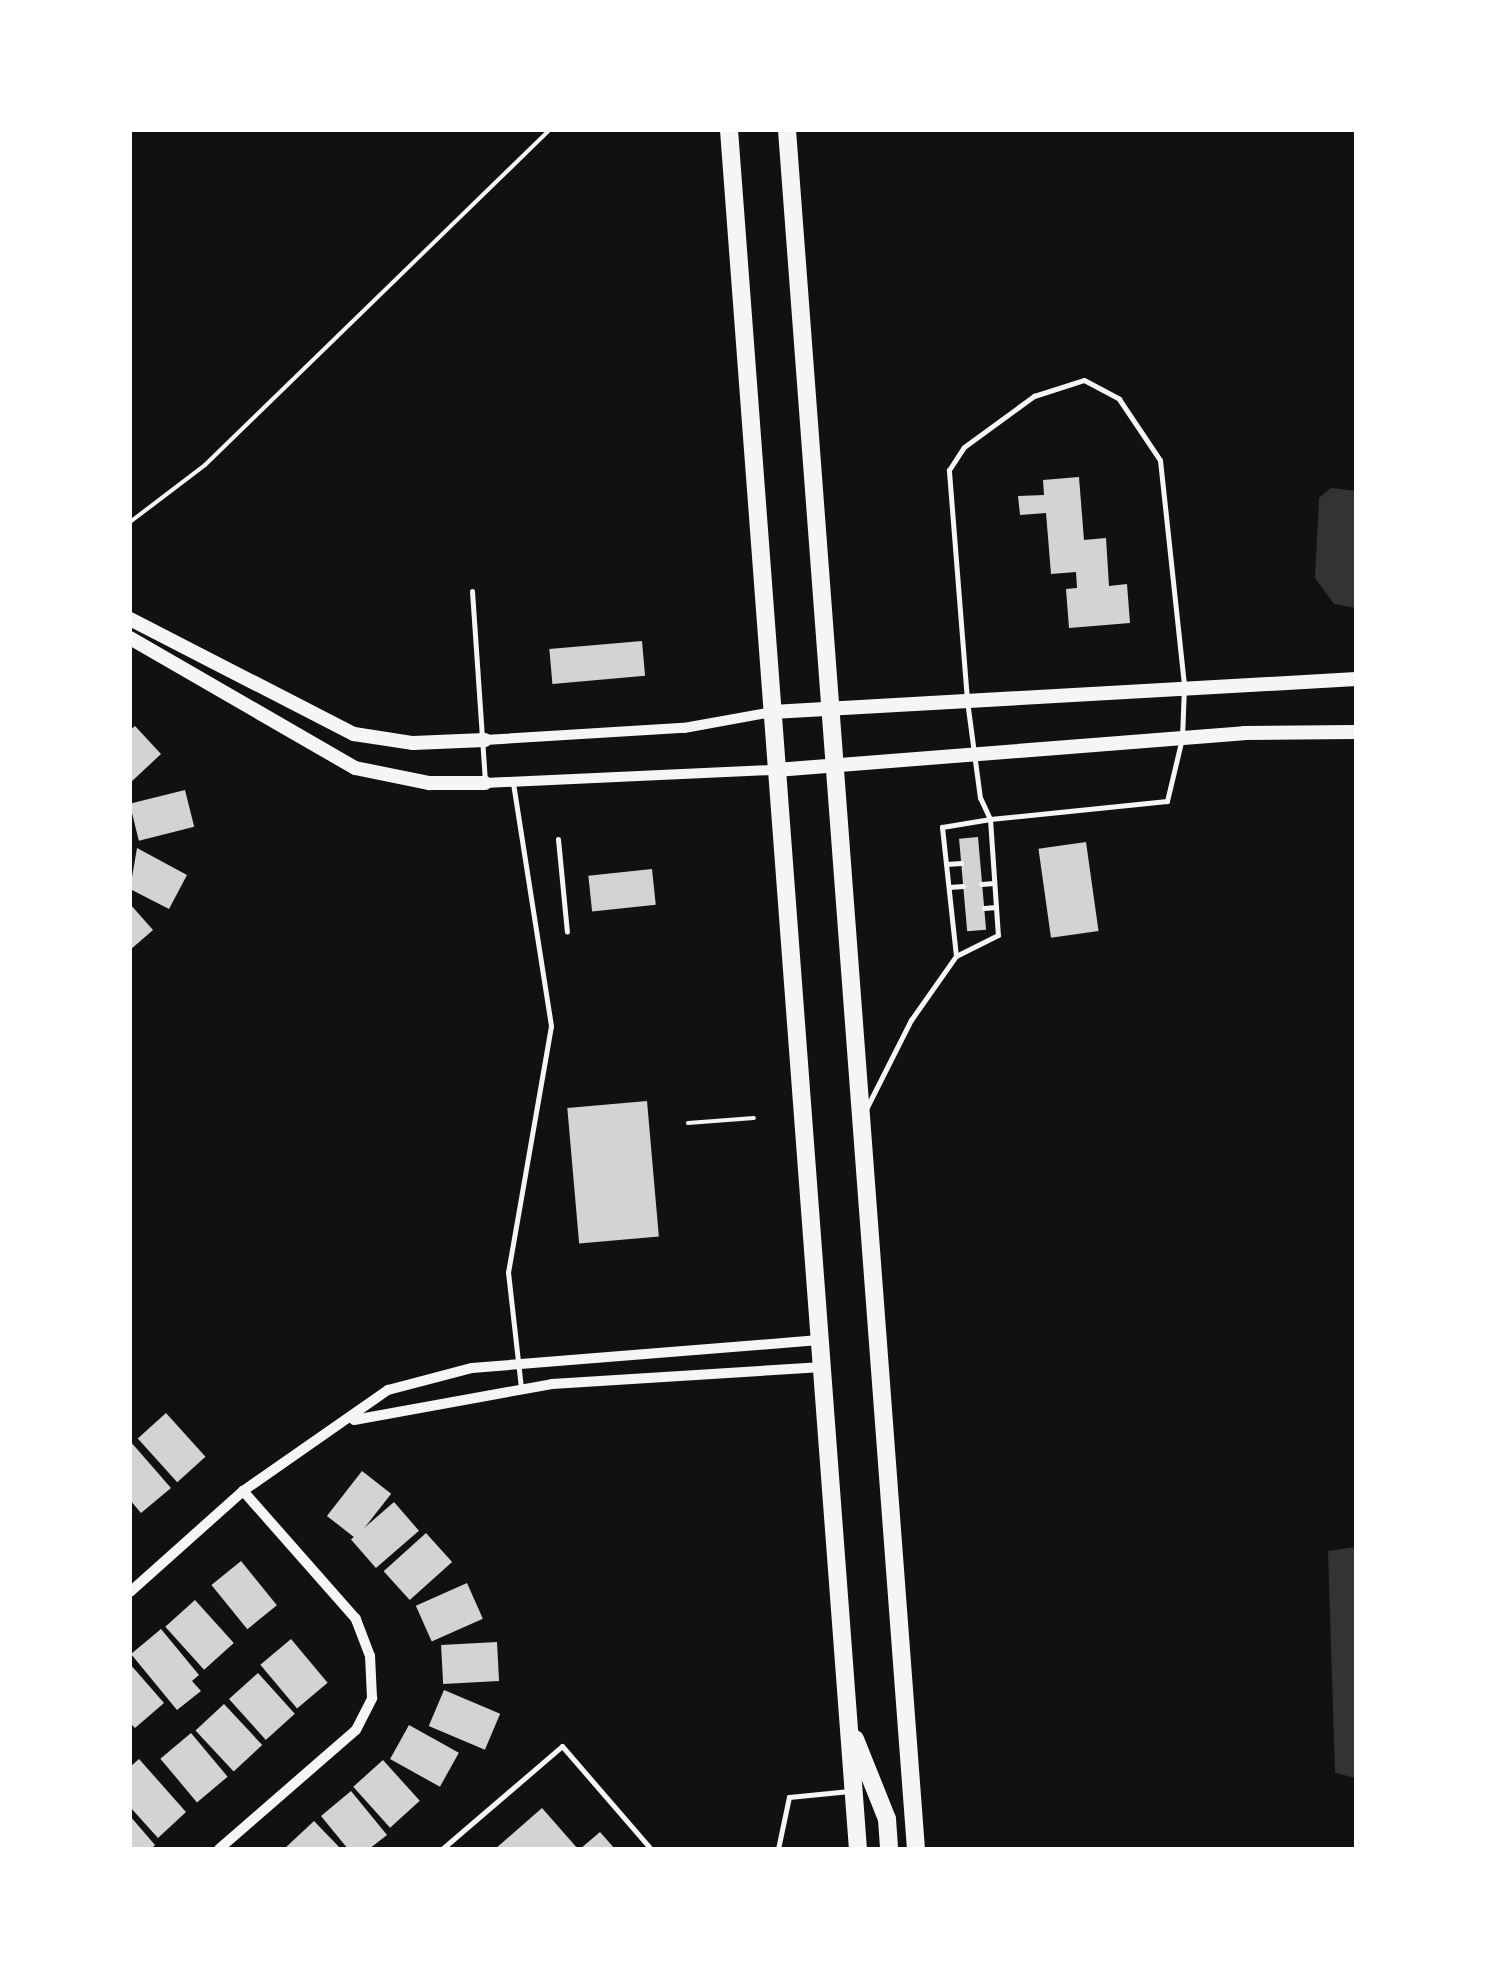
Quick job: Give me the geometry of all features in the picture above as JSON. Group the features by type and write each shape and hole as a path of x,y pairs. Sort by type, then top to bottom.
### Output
{"highway":[{"path":"729,130 858,1849"},
{"path":"787,130 916,1849"},
{"path":"849,1724 887,1818 889,1849"}],"street":[{"path":"130,619 354,734 413,742 684,728 772,712 1356,679"},
{"path":"130,638 354,768 429,783 513,783 834,767 1182,738 1356,732"},
{"path":"130,1592 243,1491 353,1420 388,1390 472,1368 820,1340"},
{"path":"353,1420 521,1388 822,1367"},
{"path":"219,1849 356,1730 372,1698 370,1656 356,1620 243,1491"}],"lane":[{"path":"862,1116 891,1070 911,1020 956,956 998,935 990,819 980,798 967,700 948,470 964,447 1034,396 1084,380 1120,399 1160,460 1184,686 1182,738 1167,801 990,819 942,827 956,956"},
{"path":"472,591 485,783"},
{"path":"513,783 551,1026 508,1272 521,1388"},
{"path":"558,839 567,932"},
{"path":"980,861 992,860"},
{"path":"946,864 961,863"},
{"path":"982,884 994,884"},
{"path":"949,887 962,886"},
{"path":"984,908 996,906"},
{"path":"952,912 964,910"},
{"path":"442,1849 562,1746 650,1849"},
{"path":"778,1849 789,1797 854,1791"}],"path":[{"path":"130,522 205,465 550,130"},
{"path":"688,1123 754,1118"}],"shaded area":[{"path":"1331,488 1356,491 1356,608 1334,604 1315,578 1319,498"},
{"path":"1356,1547 1356,1778 1335,1773 1328,1551"}],"building":[{"path":"1079,477 1084,540 1106,538 1109,586 1127,584 1130,623 1069,628 1066,589 1077,588 1076,572 1051,574 1046,513 1020,515 1018,496 1044,495 1043,480"},
{"path":"642,641 645,676 552,684 549,649"},
{"path":"135,726 161,754 130,783 130,730"},
{"path":"185,790 194,827 139,841 130,804"},
{"path":"978,837 986,930 967,931 959,839"},
{"path":"1086,842 1099,931 1051,938 1038,849"},
{"path":"137,848 187,875 169,909 130,889"},
{"path":"652,869 656,905 592,911 588,876"},
{"path":"130,904 153,930 130,950"},
{"path":"647,1101 659,1236 579,1243 567,1108"},
{"path":"166,1413 205,1457 177,1482 138,1438"},
{"path":"130,1441 171,1488 141,1513 130,1500"},
{"path":"362,1471 391,1494 356,1539 327,1516"},
{"path":"394,1502 419,1531 376,1568 351,1539"},
{"path":"426,1533 452,1562 410,1600 384,1571"},
{"path":"241,1561 277,1605 247,1629 211,1585"},
{"path":"467,1583 483,1619 432,1641 416,1606"},
{"path":"195,1600 234,1643 204,1670 165,1627"},
{"path":"161,1629 199,1675 192,1681 201,1691 177,1710 131,1654"},
{"path":"291,1639 328,1683 297,1708 260,1665"},
{"path":"497,1642 499,1681 443,1684 441,1645"},
{"path":"130,1664 164,1703 135,1728 130,1723"},
{"path":"258,1673 295,1714 266,1740 229,1699"},
{"path":"444,1690 500,1714 485,1750 429,1726"},
{"path":"224,1704 262,1745 234,1772 195,1731"},
{"path":"409,1725 459,1753 440,1787 390,1759"},
{"path":"191,1733 228,1777 197,1802 160,1759"},
{"path":"139,1759 186,1812 158,1838 130,1807 130,1767"},
{"path":"383,1760 420,1801 390,1828 353,1787"},
{"path":"351,1791 387,1835 369,1849 348,1849 321,1816"},
{"path":"542,1808 578,1849 495,1849"},
{"path":"130,1816 155,1845 151,1849 130,1849"},
{"path":"314,1821 341,1849 284,1849"},
{"path":"600,1832 615,1849 580,1849"}]}
